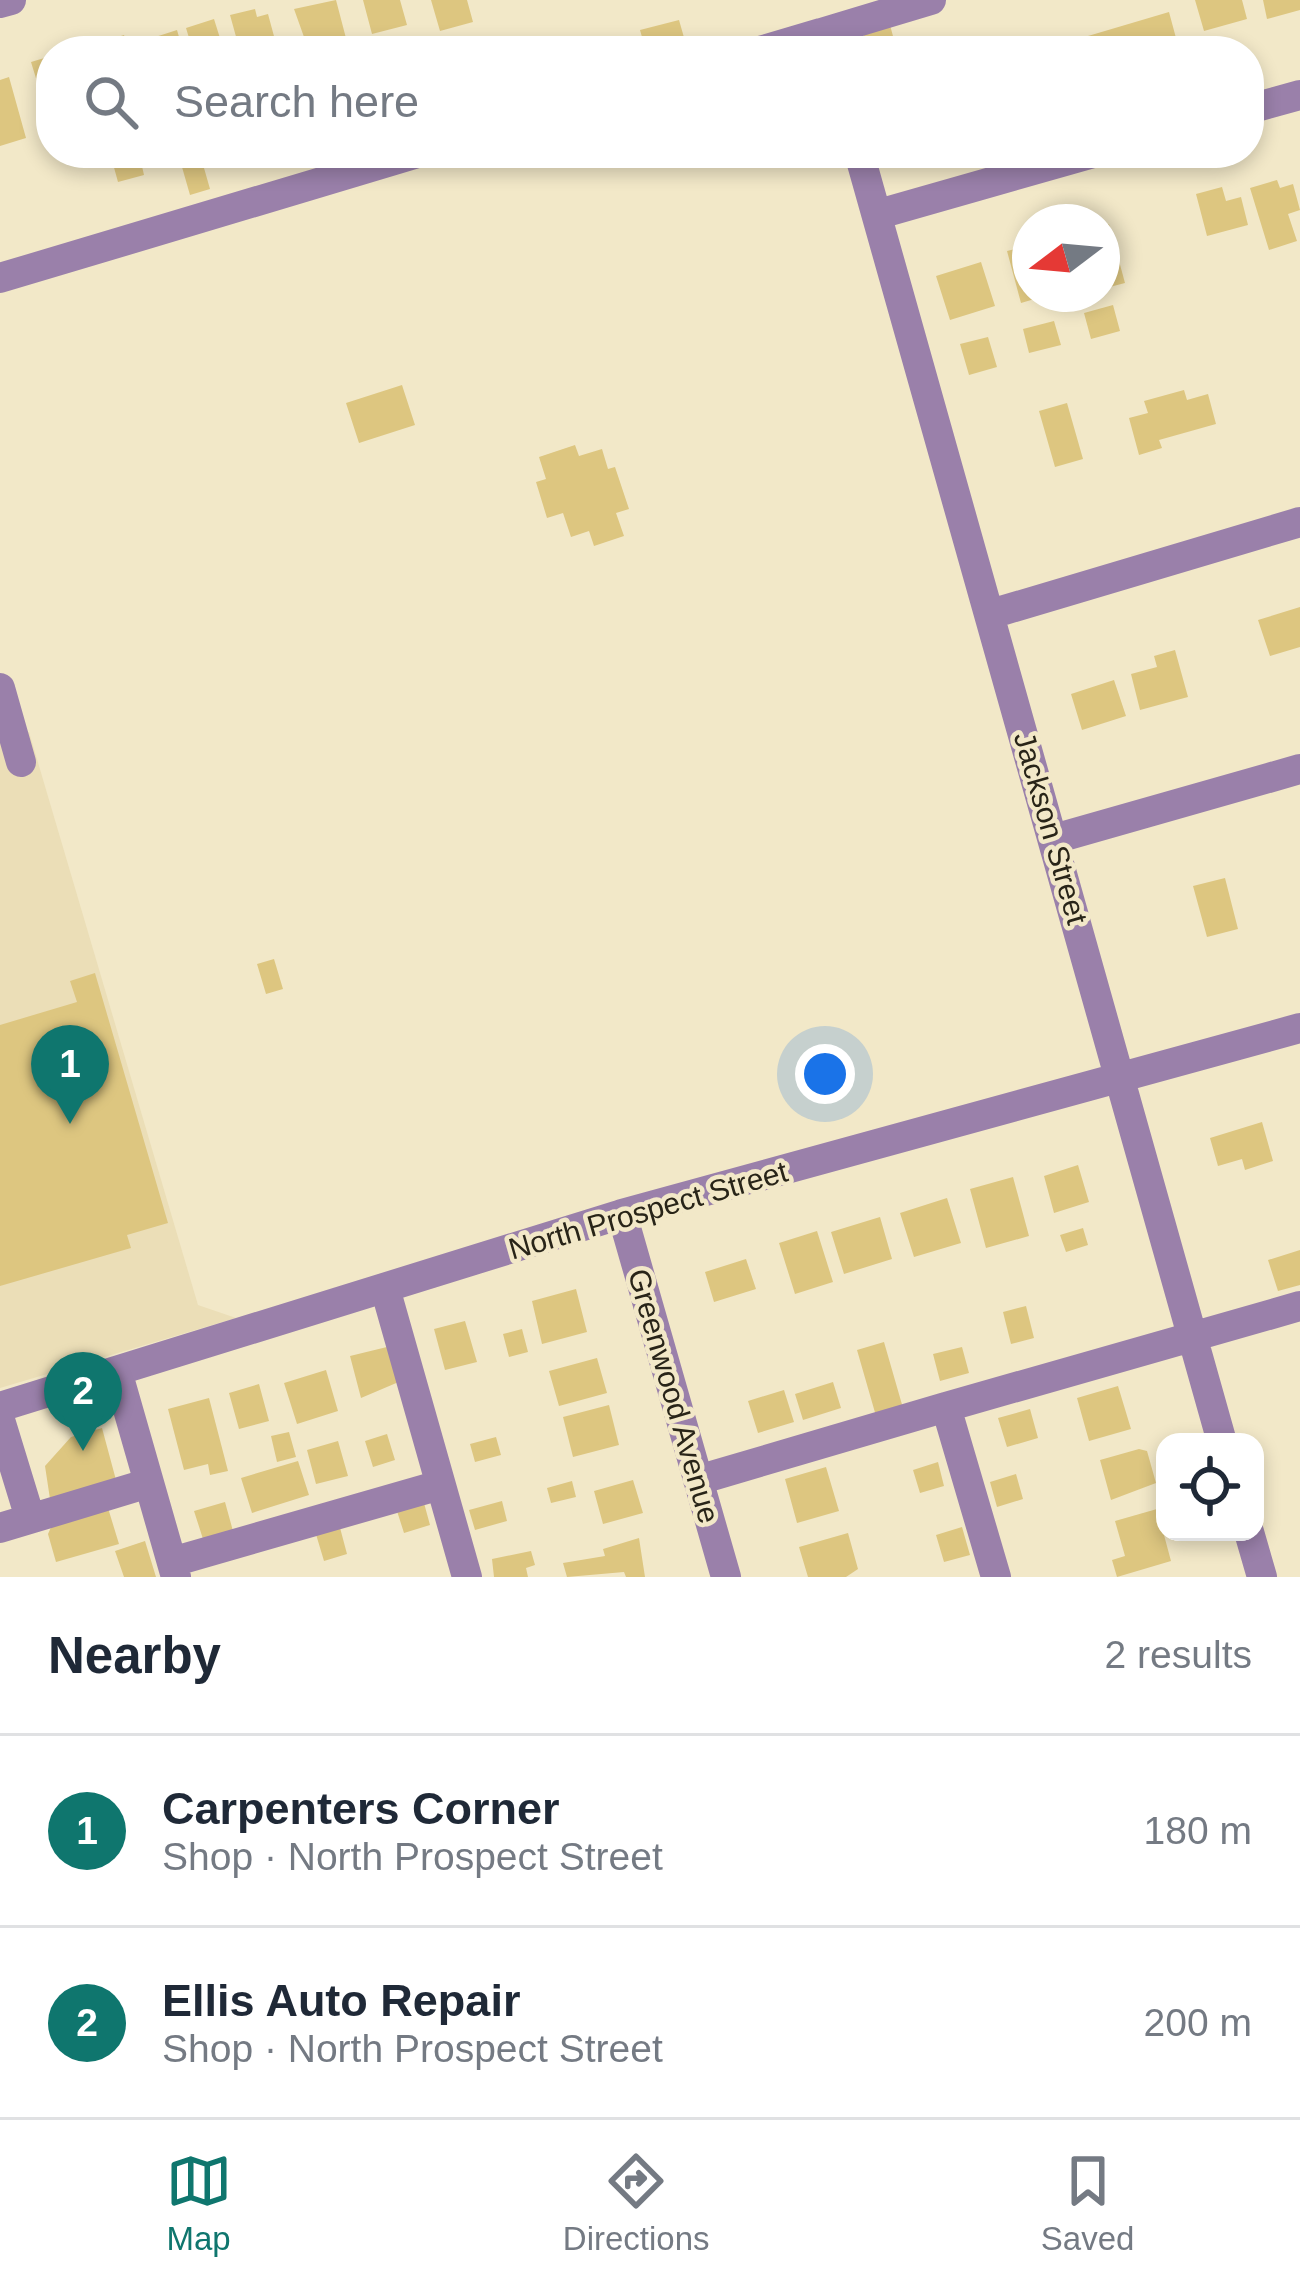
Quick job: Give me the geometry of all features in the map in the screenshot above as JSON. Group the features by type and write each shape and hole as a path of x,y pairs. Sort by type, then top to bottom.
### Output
{"street":[{"path":"0,3 11,0"},
{"path":"839,36 931,0"},
{"path":"1264,105 1300,95"},
{"path":"0,278 368,168"},
{"name":"Jackson Street","path":"864,168 1124,1079 1219,1433"},
{"path":"878,214 1041,168"},
{"path":"991,614 1300,522"},
{"path":"0,688 21,762"},
{"path":"1054,839 1300,769"},
{"name":"North Prospect Street","path":"0,1407 622,1214 1300,1028"},
{"name":"Greenwood Avenue","path":"622,1214 726,1577"},
{"path":"385,1288 467,1577"},
{"path":"698,1480 1300,1306"},
{"path":"117,1370 174,1569 440,1485"},
{"path":"946,1407 996,1577"},
{"path":"0,1420 15,1523 149,1483"},
{"path":"1252,1541 1262,1577"}],"shaded area":[{"path":"29,732 198,1305 236,1318 0,1388 0,740"}],"building":[{"path":"336,0 345,36 304,36 294,9"},
{"path":"363,0 400,0 407,25 372,34"},
{"path":"431,0 467,0 473,22 440,31"},
{"path":"1195,0 1242,0 1247,19 1204,31"},
{"path":"1263,0 1300,0 1300,10 1267,19"},
{"path":"255,9 257,17 268,14 274,36 236,36 230,15"},
{"path":"1169,12 1175,36 1088,36"},
{"path":"214,19 219,36 188,36 186,28"},
{"path":"679,20 684,36 642,36 640,30"},
{"path":"890,25 893,36 864,36"},
{"path":"9,77 26,138 0,146 0,80"},
{"path":"114,168 142,168 144,175 118,182"},
{"path":"182,168 204,168 210,189 190,195"},
{"path":"1277,180 1280,188 1293,184 1300,210 1288,214 1297,241 1269,250 1250,188"},
{"path":"1222,187 1226,201 1241,197 1248,225 1207,236 1196,194"},
{"path":"981,262 995,306 950,320 936,276"},
{"path":"1115,312 1120,331 1091,339 1084,313"},
{"path":"1054,321 1061,345 1029,353 1023,329"},
{"path":"988,337 997,367 969,375 960,344"},
{"path":"402,385 415,425 359,443 346,403"},
{"path":"1184,390 1187,400 1208,394 1216,424 1159,440 1162,448 1139,455 1129,418 1148,413 1144,401"},
{"path":"1067,403 1083,459 1055,467 1039,411"},
{"path":"575,445 579,456 602,449 608,469 615,467 629,509 616,513 624,536 594,546 589,531 571,537 563,513 547,518 536,482 546,479 539,457"},
{"path":"1300,607 1300,647 1270,656 1258,620"},
{"path":"1175,650 1188,697 1140,710 1131,674 1157,667 1154,656"},
{"path":"1114,680 1126,716 1082,730 1071,694"},
{"path":"1225,878 1238,929 1207,937 1193,886"},
{"path":"274,959 283,989 266,994 257,964"},
{"path":"95,973 168,1223 127,1235 131,1248 0,1286 0,1025 77,1002 70,981"},
{"path":"1262,1122 1273,1161 1245,1170 1242,1159 1218,1166 1210,1138"},
{"path":"1078,1165 1089,1202 1054,1213 1044,1176"},
{"path":"1013,1177 1029,1236 986,1248 970,1189"},
{"path":"947,1198 961,1243 914,1257 900,1213"},
{"path":"880,1217 892,1259 844,1274 831,1232"},
{"path":"1083,1228 1088,1245 1066,1252 1060,1235"},
{"path":"817,1231 833,1282 795,1294 779,1243"},
{"path":"1300,1250 1300,1285 1278,1291 1268,1260"},
{"path":"746,1259 756,1289 714,1302 705,1272"},
{"path":"576,1289 587,1332 542,1344 532,1301"},
{"path":"1026,1306 1034,1338 1011,1344 1003,1312"},
{"path":"465,1321 477,1362 445,1370 434,1329"},
{"path":"522,1329 528,1352 509,1357 503,1334"},
{"path":"884,1342 903,1408 876,1416 857,1350"},
{"path":"391,1346 401,1381 361,1398 350,1356"},
{"path":"962,1347 969,1373 940,1381 933,1354"},
{"path":"597,1358 607,1393 559,1406 549,1371"},
{"path":"326,1370 338,1411 297,1424 284,1383"},
{"path":"833,1382 841,1408 803,1420 795,1394"},
{"path":"259,1384 269,1421 239,1429 229,1393"},
{"path":"1118,1386 1131,1429 1089,1441 1077,1398"},
{"path":"784,1390 794,1422 758,1433 748,1401"},
{"path":"209,1398 228,1471 210,1475 208,1464 184,1470 168,1409"},
{"path":"609,1405 619,1445 573,1457 563,1417"},
{"path":"1030,1409 1038,1438 1007,1447 998,1418"},
{"path":"102,1428 116,1480 50,1499 45,1466 71,1437"},
{"path":"289,1432 296,1457 277,1462 271,1436"},
{"path":"387,1434 395,1460 373,1467 365,1441"},
{"path":"496,1437 501,1455 475,1462 470,1444"},
{"path":"338,1441 348,1476 316,1484 307,1450"},
{"path":"1147,1451 1156,1483 1111,1500 1100,1460"},
{"path":"298,1461 309,1495 252,1513 241,1478"},
{"path":"938,1462 944,1486 920,1493 913,1470"},
{"path":"826,1467 839,1511 797,1523 785,1479"},
{"path":"1016,1474 1023,1499 997,1507 990,1482"},
{"path":"633,1480 643,1513 603,1524 594,1491"},
{"path":"572,1481 576,1497 551,1503 547,1488"},
{"path":"502,1501 507,1521 475,1530 469,1510"},
{"path":"225,1502 233,1531 203,1539 194,1511"},
{"path":"424,1503 430,1525 404,1533 397,1511"},
{"path":"108,1508 119,1544 56,1562 48,1534 52,1525"},
{"path":"1156,1509 1156,1541 1166,1541 1171,1561 1117,1577 1112,1560 1125,1556 1115,1521"},
{"path":"339,1524 347,1554 324,1561 315,1531"},
{"path":"962,1527 970,1555 944,1562 936,1535"},
{"path":"848,1533 858,1569 846,1577 808,1577 799,1547"},
{"path":"639,1538 645,1577 626,1577 624,1572 567,1577 563,1563 605,1556 603,1549"},
{"path":"145,1541 156,1577 124,1577 115,1551"},
{"path":"531,1551 535,1565 526,1568 528,1577 494,1577 492,1559"}],"place":[{"name":"Carpenters Corner","path":"70,1124"},
{"name":"Ellis Auto Repair","path":"83,1451"}]}
